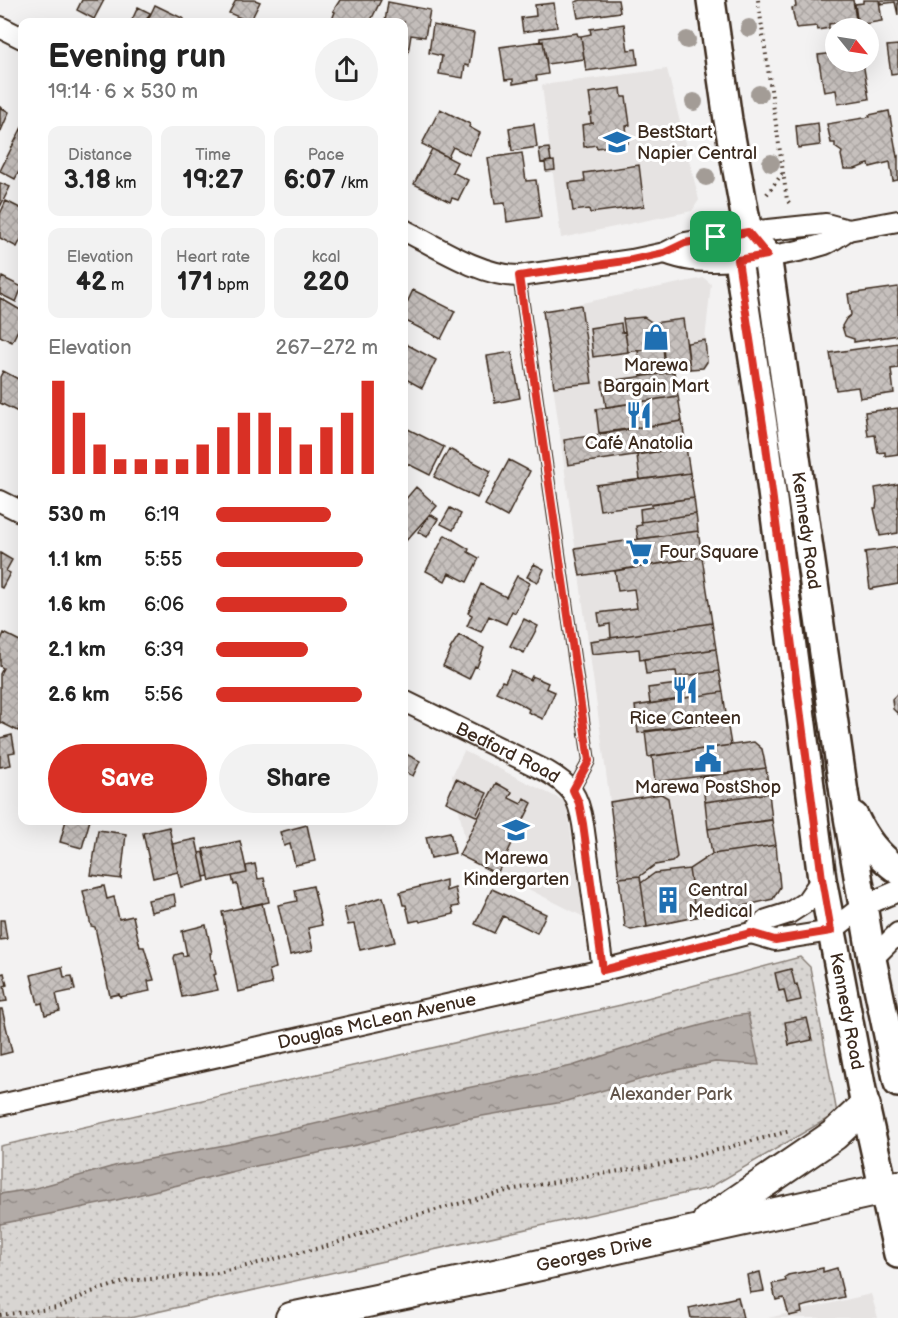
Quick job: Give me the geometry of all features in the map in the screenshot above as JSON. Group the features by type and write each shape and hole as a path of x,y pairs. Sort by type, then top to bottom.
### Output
{"main road":[{"name":"Kennedy Road","path":"711,0 728,120 748,232 767,255 844,793 880,1002 898,1083"},
{"name":"Kennedy Road","path":"748,232 738,260 765,438 822,879 865,1106 890,1187 898,1254"},
{"path":"844,793 865,838 883,859 898,870"},
{"path":"880,1002 898,1036"},
{"path":"696,1230 834,1135 865,1106"},
{"name":"Georges Drive","path":"291,1318 890,1187"}],"street":[{"path":"0,27 18,36"},
{"path":"664,253 690,260 738,260 827,244 848,230 898,221"},
{"path":"408,232 495,273 519,276 632,260 664,253 685,243 748,232 826,224 848,230"},
{"path":"0,501 18,510"},
{"name":"Bedford Road","path":"408,703 546,771 562,780 573,790 579,803 583,824 603,970"},
{"name":"Douglas McLean Avenue","path":"0,1105 603,970 751,933 767,920 789,913 806,902 822,879"},
{"name":"Douglas McLean Avenue","path":"751,933 775,940 831,931 863,906 898,891"},
{"path":"872,959 898,933"}],"lane":[{"path":"519,276 589,761 573,790"}],"path":[{"path":"758,0 787,200 796,208"},
{"path":"0,1315 58,1308 91,1292 128,1281 218,1273 331,1245 402,1219 514,1189 672,1162 796,1129"}],"shaded area":[{"name":"BestStart Napier Central","path":"667,69 699,200 692,211 561,238 542,85"},
{"path":"704,278 711,284 705,340 707,362 703,368 674,368 730,745 754,742 762,749 780,887 773,899 631,930 625,927 543,311"},
{"name":"Marewa Kindergarten","path":"464,751 566,802 584,917 469,859 452,776"},
{"path":"871,1294 878,1318 768,1318"}],"green space":[{"name":"Alexander Park","path":"800,957 810,967 837,1113 709,1188 130,1318 0,1318 0,1146 621,1005"}],"water":[{"path":"748,1014 759,1065 715,1062 666,1072 563,1102 465,1119 251,1167 109,1202 0,1224 0,1194 32,1189 118,1165 230,1144 462,1089 572,1066 666,1035"}],"building":[{"path":"82,0 104,0 95,18 77,10"},
{"path":"236,0 260,2 252,18 241,18 229,13"},
{"path":"340,0 381,0 372,18 333,18 335,12 333,11"},
{"path":"618,0 620,12 578,18 575,2"},
{"path":"795,0 853,0 856,18 825,18 825,29 818,30 817,26 796,28 792,8 796,7"},
{"path":"863,0 879,0 882,21 879,22 879,18 857,18 855,4 863,3"},
{"path":"881,0 898,0 898,15 895,2 881,4"},
{"path":"388,2 430,10 425,37 411,35 408,53 408,18 386,18"},
{"path":"554,3 557,27 523,32 521,18 536,16 535,5"},
{"path":"155,5 182,18 149,18"},
{"path":"138,7 150,13 147,18 133,18"},
{"path":"624,24 628,50 636,49 638,64 586,71 581,36 591,34 590,29"},
{"path":"433,25 474,33 469,66 465,65 463,78 439,74 442,56 429,53"},
{"path":"577,33 581,36 584,59 547,64 543,41 540,42 540,38"},
{"path":"543,41 548,74 536,76 537,80 513,84 513,79 505,80 500,47"},
{"path":"898,45 898,73 891,74 887,46"},
{"path":"825,54 825,72 865,72 869,99 838,104 836,90 824,92 818,55"},
{"path":"621,88 622,97 626,97 630,125 626,126 628,143 597,148 596,145 584,147 582,125 594,123 591,123 589,93"},
{"path":"0,107 9,112 0,133"},
{"path":"440,109 470,124 469,127 480,133 469,155 453,147 448,157 422,144"},
{"path":"889,111 898,156 898,180 893,181 890,162 870,167 869,164 855,169 844,169 842,152 835,147 835,143 831,143 827,124 870,117 869,115"},
{"path":"818,123 820,145 798,148 796,126"},
{"path":"534,124 537,147 512,151 509,128"},
{"path":"18,135 18,173 15,179 0,171"},
{"path":"549,148 551,161 541,163 539,149"},
{"path":"432,149 457,162 452,172 468,180 458,200 452,198 450,202 414,184"},
{"path":"522,153 526,181 536,180 541,217 507,222 505,203 495,204 488,158"},
{"path":"554,161 555,170 546,171 545,162"},
{"path":"639,165 644,206 590,213 589,209 573,211 569,183 585,181 584,173"},
{"path":"0,183 10,187 0,207"},
{"path":"6,201 18,207 17,247 0,238 0,214"},
{"path":"2,277 18,285 16,302 0,294"},
{"path":"898,287 898,335 854,342 854,339 845,336 842,326 851,315 848,294"},
{"path":"413,290 455,311 441,339 408,322 408,301"},
{"path":"0,298 18,309 18,330 12,342 0,336"},
{"path":"581,305 592,383 554,387 543,311"},
{"name":"Marewa Bargain Mart","path":"644,317 653,323 683,319 690,369 678,366 665,368 663,347 628,352 623,319"},
{"path":"621,323 622,332 625,331 628,352 593,357 590,328"},
{"path":"705,340 707,362 703,368 690,369 687,343"},
{"path":"898,343 898,368 891,369 894,393 860,398 858,387 836,390 830,353"},
{"path":"408,345 436,360 422,388 408,380"},
{"path":"663,347 665,368 674,367 674,372 641,376 638,351"},
{"path":"512,352 520,398 495,403 487,356"},
{"path":"3,371 18,379 18,412 0,403 0,377"},
{"path":"674,372 678,396 606,407 602,382"},
{"name":"Café Anatolia","path":"678,396 682,421 599,433 596,409"},
{"path":"898,408 898,454 885,456 885,452 878,453 875,435 868,436 865,412"},
{"path":"682,421 686,447 568,465 564,440"},
{"path":"408,429 444,447 430,475 408,464"},
{"path":"686,447 690,473 640,480 637,455"},
{"path":"449,449 491,471 477,498 434,477"},
{"path":"509,460 530,471 507,517 485,505"},
{"path":"690,473 694,498 600,510 596,485"},
{"path":"898,484 898,533 880,536 874,508 876,508 877,501 875,488"},
{"path":"416,487 437,506 408,539 408,496"},
{"path":"694,498 696,514 641,522 640,509 652,507 652,504"},
{"path":"450,508 461,514 453,530 441,524"},
{"path":"430,514 438,519 427,537 418,532"},
{"path":"696,514 698,531 638,539 636,526 642,525 641,522"},
{"name":"Four Square","path":"698,531 702,557 580,576 575,548"},
{"path":"445,535 469,549 468,552 479,558 467,582 449,573 445,581 426,571"},
{"path":"898,547 898,584 870,589 865,552"},
{"path":"0,553 12,560 6,571 10,573 2,588 0,587"},
{"path":"702,557 712,623 611,638 610,624 600,626 598,613 637,608 634,589 618,591 615,571"},
{"path":"534,564 544,569 538,582 527,577"},
{"path":"517,576 530,583 515,613 512,611 506,624 489,616 481,632 467,626 472,615 468,613 481,584 506,597"},
{"path":"524,619 538,626 524,653 510,646"},
{"path":"712,623 716,649 640,660 639,649 592,654 590,641"},
{"path":"4,633 18,640 18,731 0,722 0,674 3,668 0,666 0,642"},
{"path":"459,635 484,648 477,667 475,666 469,679 443,666"},
{"path":"716,649 719,671 677,677 676,671 646,674 644,659"},
{"path":"511,670 530,680 532,676 548,683 546,688 555,692 543,719 528,712 529,709 519,703 496,692 502,681 505,682"},
{"name":"Rice Canteen","path":"719,671 723,692 650,704 648,688 677,684 677,677"},
{"path":"723,692 727,721 638,733 635,706"},
{"path":"898,693 898,714 893,709 892,699"},
{"path":"727,721 731,745 648,757 645,731"},
{"path":"12,735 15,752 9,753 11,765 0,767 0,738"},
{"name":"Marewa PostShop","path":"754,742 762,749 766,768 655,782 652,756"},
{"path":"408,755 420,761 413,776 408,774"},
{"path":"766,768 769,793 705,802 702,777"},
{"path":"456,779 487,793 476,816 446,802"},
{"path":"496,783 512,792 509,798 521,804 524,798 532,803 497,874 459,855"},
{"path":"769,793 772,820 708,829 705,802"},
{"path":"661,794 668,798 677,857 672,862 655,865 640,876 619,878 610,802"},
{"path":"772,820 776,845 712,854 708,829"},
{"path":"65,825 89,825 82,848 60,842"},
{"path":"307,825 315,861 295,865 290,844 284,846 280,832"},
{"path":"169,827 178,872 153,878 143,833"},
{"path":"98,830 126,834 121,879 91,875"},
{"path":"450,832 455,853 431,858 426,837"},
{"path":"196,839 205,881 181,887 172,844"},
{"path":"240,841 247,873 210,881 203,849"},
{"path":"776,845 780,887 773,899 696,917 689,869 712,854"},
{"path":"204,852 209,876 204,877 199,853"},
{"path":"255,864 258,879 264,878 269,902 242,908 237,884 234,885 232,876 247,873 246,866"},
{"name":"Central Medical","path":"689,869 696,917 647,927 641,883 655,873"},
{"path":"640,876 647,927 631,930 625,927 619,878"},
{"path":"446,880 446,891 455,888 459,906 452,907 454,914 410,922 400,892"},
{"path":"104,886 107,899 114,897 119,919 133,916 140,947 144,947 154,980 148,981 150,991 120,997 119,994 110,996 95,927 91,926 83,891"},
{"path":"313,886 322,925 308,928 313,950 290,955 278,905 297,901 295,890"},
{"path":"492,889 546,914 537,933 503,916 494,933 475,924"},
{"path":"174,894 176,906 151,912 148,900"},
{"path":"383,897 395,942 360,950 354,924 348,925 344,908"},
{"path":"262,903 276,968 269,970 272,984 238,992 222,912"},
{"path":"0,920 4,920 7,939 0,940"},
{"path":"206,925 218,990 182,997 174,958 175,955 182,953 183,956 187,955 182,931"},
{"path":"62,967 64,977 72,976 75,990 56,994 60,1011 45,1015 42,1003 38,1004 31,975"},
{"path":"791,969 801,1000 787,1003 784,990 779,991 775,973"},
{"path":"4,973 7,1001 0,1002 0,974"},
{"path":"0,1009 2,1009 12,1052 0,1055"},
{"path":"807,1018 812,1040 789,1045 785,1022"},
{"path":"823,1268 823,1272 837,1268 844,1297 801,1307 802,1313 789,1316 784,1298 776,1300 772,1284 786,1281 785,1277 788,1275"},
{"path":"760,1272 764,1291 750,1293 747,1275"},
{"path":"738,1297 743,1318 691,1318 689,1308"}],"place":[{"name":"BestStart Napier Central","path":"617,142"},
{"name":"Marewa Bargain Mart","path":"656,337"},
{"name":"Café Anatolia","path":"639,415"},
{"name":"Four Square","path":"639,552"},
{"name":"Rice Canteen","path":"685,690"},
{"name":"Marewa PostShop","path":"708,759"},
{"name":"Marewa Kindergarten","path":"516,830"},
{"name":"Central Medical","path":"668,900"}],"route":[{"path":"748,232 767,255 738,260 752,344 822,879 831,931 775,940 751,933 603,970 583,824 579,803 573,790 589,761 519,276 632,260 664,253 685,243 716,237 748,232"}]}
